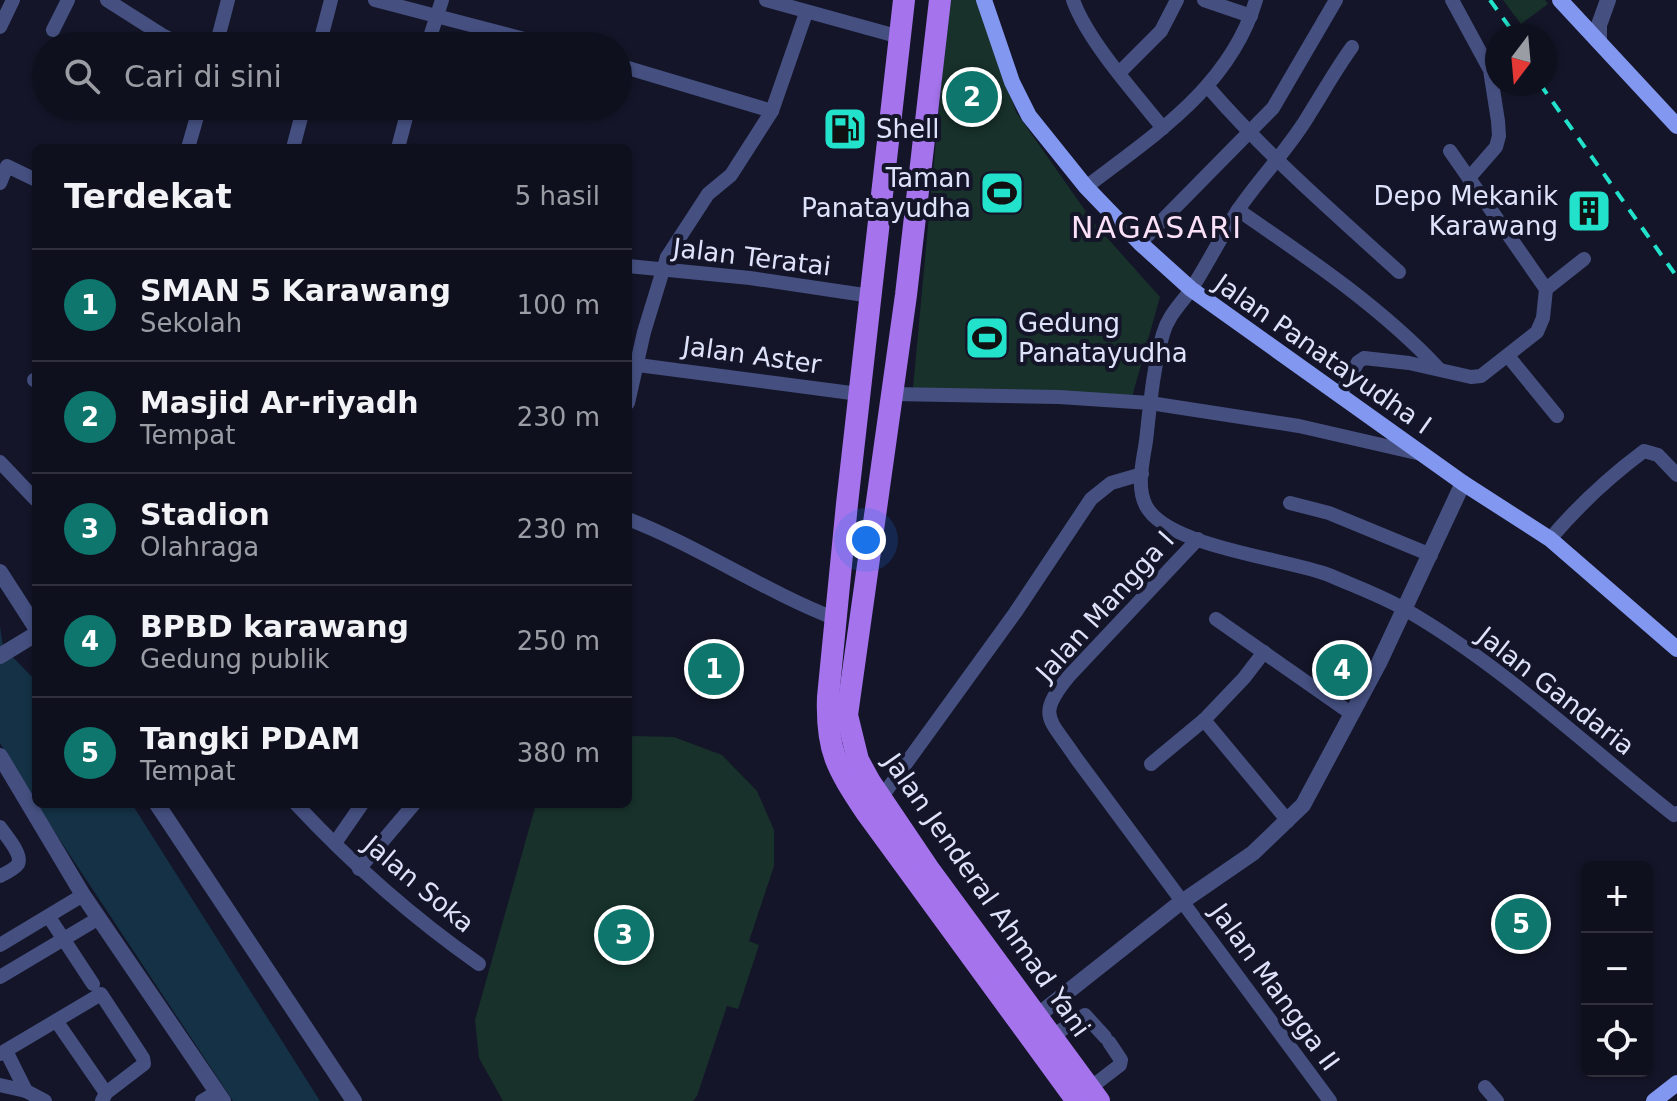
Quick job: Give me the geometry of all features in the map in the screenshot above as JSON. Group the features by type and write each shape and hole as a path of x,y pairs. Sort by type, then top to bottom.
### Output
{"main road":[{"name":"Jalan Jenderal Ahmad Yani","path":"904,0 847,504 827,720 831,751 838,769 912,877 1055,1050 1089,1097"},
{"name":"Jalan Jenderal Ahmad Yani","path":"940,0 906,295 847,715 858,760 881,798 928,868 1037,1016 1055,1050"},
{"name":"Jalan Panatayudha I","path":"984,0 1012,82 1029,116 1086,187 1140,243 1191,289 1463,483 1550,539 1677,649"},
{"path":"1560,0 1677,126"},
{"path":"847,504 876,511"},
{"path":"1654,1101 1677,1083"}],"street":[{"path":"0,27 13,0"},
{"path":"53,30 68,0"},
{"path":"220,32 228,0"},
{"path":"323,32 331,0"},
{"path":"375,0 497,32"},
{"path":"431,32 442,0"},
{"path":"766,0 900,37"},
{"path":"1073,0 1084,22 1119,73 1163,128"},
{"path":"1119,73 1161,31 1177,0"},
{"path":"1204,0 1251,16"},
{"path":"1086,187 1163,128 1208,87 1238,45 1256,0"},
{"path":"1140,243 1249,134 1287,88 1336,0"},
{"path":"1452,0 1490,70 1498,121 1496,147 1469,178"},
{"path":"1599,40 1599,25 1608,0"},
{"path":"113,1 158,32"},
{"path":"632,388 661,270 696,209 731,175 772,111 806,13"},
{"name":"Jalan Gandaria","path":"1352,47 1329,78 1310,114 1238,210 1164,332 1150,403 1142,474 1141,492 1147,507 1158,522 1169,529 1325,574 1405,609 1485,662 1676,814"},
{"path":"632,69 772,111"},
{"path":"1208,87 1249,134 1399,272"},
{"path":"189,144 196,120"},
{"path":"294,144 300,120"},
{"path":"399,144 405,120"},
{"path":"1450,151 1546,289"},
{"path":"0,183 7,166 32,178"},
{"path":"1238,210 1295,249 1395,326 1439,369"},
{"path":"1340,395 1358,362 1364,358 1478,377 1532,338 1540,327 1546,289 1584,259"},
{"name":"Jalan Teratai","path":"632,266 750,278 871,296"},
{"path":"1508,356 1557,416"},
{"name":"Jalan Aster","path":"638,365 859,394"},
{"path":"891,394 1059,397 1150,403 1299,426 1422,454"},
{"path":"1550,539 1612,475 1644,451 1658,455 1677,475"},
{"path":"0,462 32,496"},
{"path":"881,798 1015,613 1091,499 1111,483 1142,474"},
{"path":"1037,1016 1182,902 1253,853 1303,805 1405,609 1463,483"},
{"path":"1290,503 1329,513 1431,555"},
{"path":"632,521 671,537 800,605 836,619"},
{"name":"Jalan Mangga I","path":"1182,902 1076,758 1049,717 1048,708 1052,696 1069,676 1198,539"},
{"path":"0,572 32,624"},
{"path":"1216,619 1352,714"},
{"path":"7,652 32,634"},
{"path":"1151,764 1204,720 1264,652"},
{"path":"1204,720 1288,821"},
{"path":"0,756 83,895 214,1098"},
{"path":"160,808 354,1101"},
{"name":"Jalan Soka","path":"304,808 359,869 438,936 479,964"},
{"path":"335,843 359,808"},
{"path":"359,869 411,808"},
{"path":"0,827 18,855 18,861 16,867 0,876"},
{"path":"0,945 83,895"},
{"name":"Jalan Mangga II","path":"1182,902 1330,1101"},
{"path":"49,917 93,984"},
{"path":"0,977 99,918"},
{"path":"26,1091 3,1052 101,994 144,1064 104,1097 57,1022"},
{"path":"1055,1050 1085,1015 1107,1039 1121,1060 1120,1065 1089,1097"},
{"path":"0,1085 26,1091 45,1101"},
{"path":"1485,1087 1497,1101"}],"green space":[{"name":"Taman Panatayudha","path":"949,0 978,0 1016,112 1094,223 1160,297 1132,397 913,388"},
{"path":"1503,0 1545,0 1548,4 1521,24"},
{"path":"632,736 674,737 722,755 757,791 774,830 774,866 749,941 759,945 738,1009 727,1006 693,1101 503,1101 479,1058 475,1020 535,808 632,808"}],"water":[{"path":"0,626 3,647 32,677 32,796 0,743"},
{"path":"39,808 135,808 320,1101 233,1101"}],"railway":[{"path":"1490,0 1507,24"},
{"path":"1549,96 1677,277"}],"place":[{"name":"Masjid Ar-riyadh","path":"972,97"},
{"name":"Shell","path":"845,129"},
{"name":"Taman Panatayudha","path":"1002,193"},
{"name":"Depo Mekanik Karawang","path":"1589,211"},
{"name":"Gedung Panatayudha","path":"987,338"},
{"name":"SMAN 5 Karawang","path":"714,669"},
{"name":"BPBD karawang","path":"1342,670"},
{"name":"Tangki PDAM","path":"1521,924"},
{"name":"Stadion","path":"624,935"}],"district":[{"name":"NAGASARI","path":"1157,227"}]}
